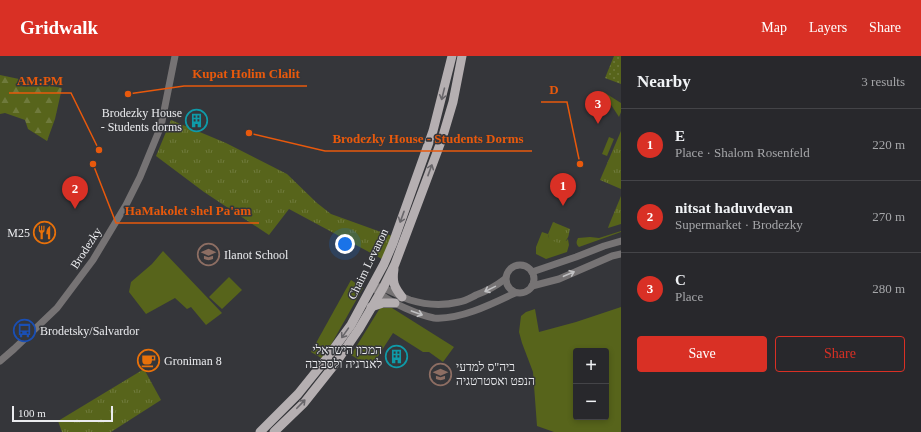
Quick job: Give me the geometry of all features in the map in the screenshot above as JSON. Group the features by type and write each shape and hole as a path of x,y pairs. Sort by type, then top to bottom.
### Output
{"main road":[{"name":"Chaim Levanon","path":"260,432 298,394 327,358 351,325 384,264 434,132 452,56"},
{"name":"Chaim Levanon","path":"274,432 304,403 335,364 359,329 395,264 442,139 462,56"},
{"path":"371,307 399,300 394,285 393,275 395,264"}],"street":[{"name":"Brodezky","path":"0,362 57,308 93,260 126,205 140,177 161,126 175,56"},
{"path":"532,272 621,241"},
{"path":"532,286 559,279 612,256 621,254"},
{"path":"372,286 399,300 419,314 433,318 467,314 515,293 529,290 534,281 534,276 529,268 525,266 516,265 508,270 506,274 506,283 511,291 515,293"},
{"path":"399,300 423,304 460,302 497,286 505,279"}],"green space":[{"path":"614,56 621,56 621,84 605,78"},
{"path":"0,75 62,88 55,119 47,141 28,129 25,120 5,113 0,114"},
{"path":"602,91 621,103 621,112 619,117"},
{"path":"171,120 226,143 287,174 317,203 331,214 392,236 382,259 289,209 269,235 204,192 156,156"},
{"path":"621,131 621,189 600,180"},
{"path":"609,137 614,139 607,156 602,154"},
{"path":"621,196 621,224 608,228 609,225"},
{"path":"553,222 570,229 566,241 561,243 553,241 549,238 548,234"},
{"path":"621,231 579,247 577,244 578,238 599,238"},
{"path":"542,232 548,234 549,238 566,241 568,239 569,245 567,252 546,259 536,254 536,247"},
{"path":"163,251 222,313 206,325 191,307 187,309 175,298 146,314 129,292 131,282 152,264"},
{"path":"229,277 242,290 222,309 209,297"},
{"path":"351,280 363,288 323,359 311,352"},
{"path":"621,307 621,432 554,432 537,426 533,372 519,332 521,316 526,312 535,309 539,332 576,322"},
{"path":"380,308 392,308 454,347 443,362 429,352 423,352 393,333 371,367 351,355"},
{"path":"144,369 161,400 111,432 62,432 58,421"}],"place":[{"name":"Kupat Holim Clalit","path":"128,94"},
{"name":"Brodezky House - Students dorms","path":"197,120"},
{"name":"C","path":"598,124"},
{"name":"Brodezky House - Students Dorms","path":"249,133"},
{"name":"AM:PM","path":"99,150"},
{"name":"HaMakolet shel Pa'am","path":"93,164"},
{"name":"D","path":"580,164"},
{"name":"E","path":"563,206"},
{"name":"nitsat haduvdevan","path":"75,209"},
{"name":"M25","path":"45,233"},
{"name":"Ilanot School","path":"209,255"},
{"name":"Brodetsky/Salvardor","path":"25,331"},
{"name":"המכון הישראלי לאנרגיה ולסביבה","path":"397,357"},
{"name":"Groniman 8","path":"149,361"},
{"name":"ביה\"ס למדעי הנפט ואסטרטגיה","path":"440,374"}]}
